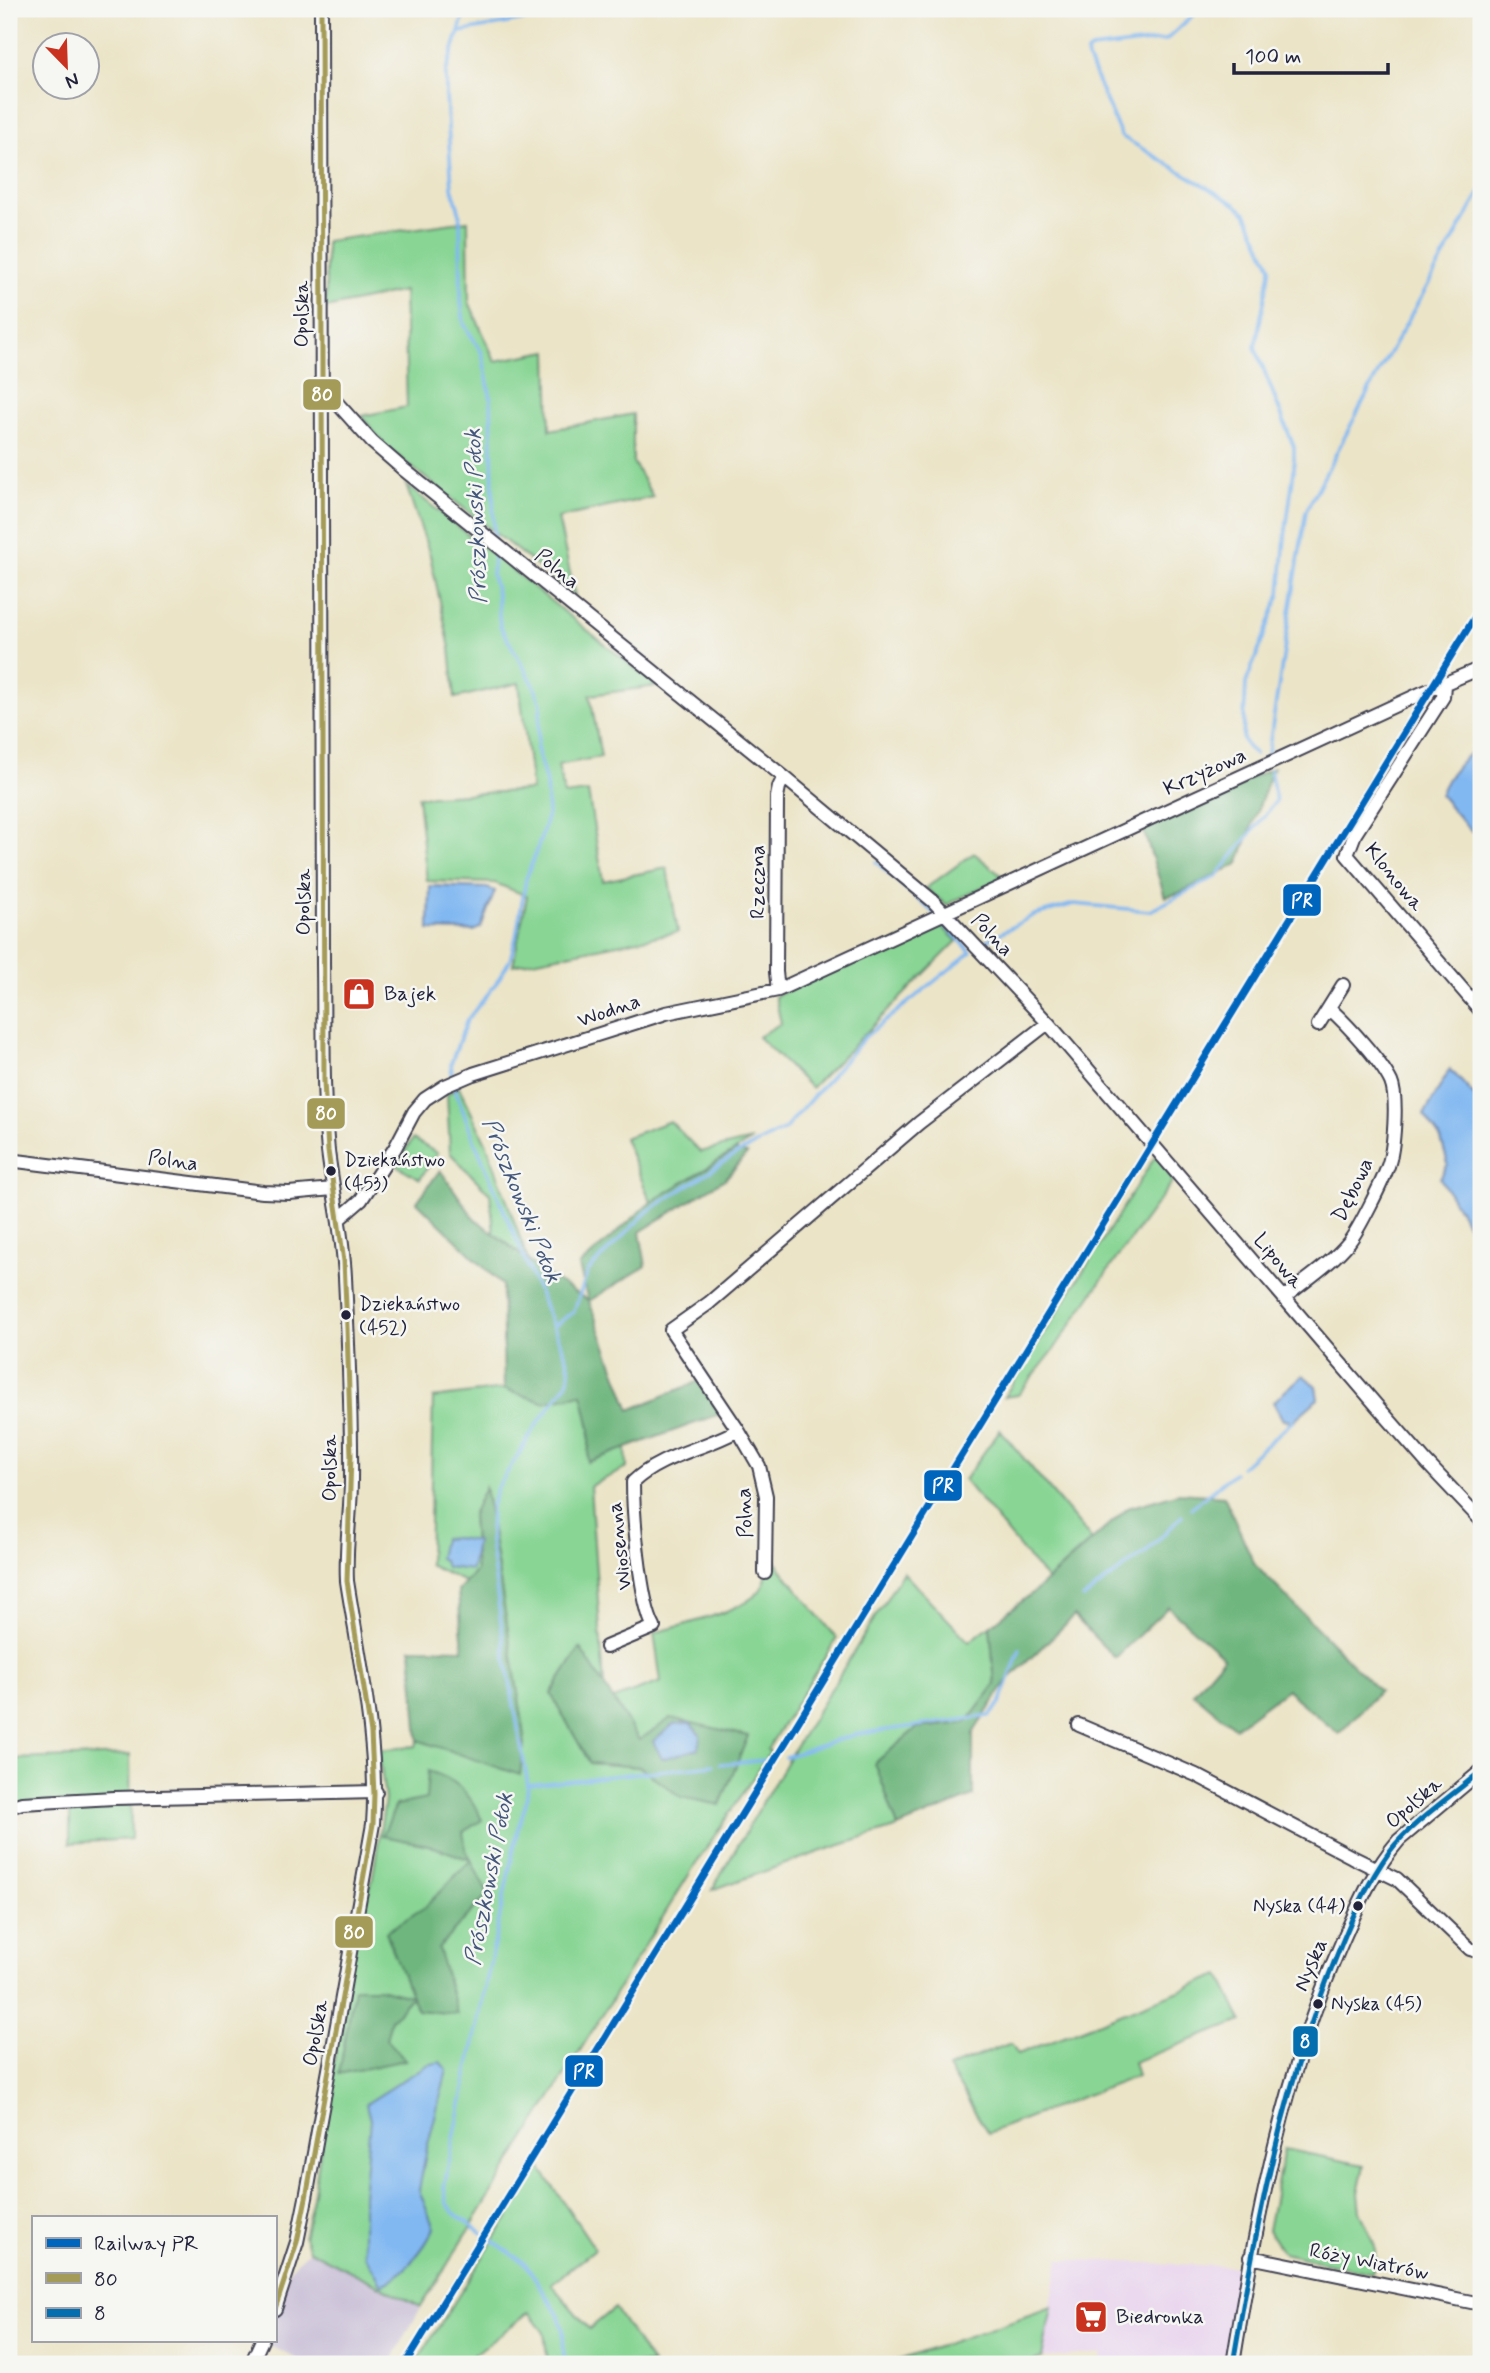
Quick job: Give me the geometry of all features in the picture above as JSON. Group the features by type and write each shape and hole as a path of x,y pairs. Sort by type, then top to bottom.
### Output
{"street":[{"name":"Opolska","path":"276,2306 297,2242 306,2198 373,1824 376,1792 347,1581 352,1482 345,1275 327,1137 323,964 321,9"},
{"name":"Polna","path":"322,399 337,403 372,442 905,876 946,914 1048,1023 919,1123 727,1288 671,1330 759,1466 766,1496 765,1573"},
{"name":"Krzyżowa","path":"946,914 1080,849 1481,668"},
{"name":"Klonowa","path":"1444,685 1443,697 1355,834 1346,855 1481,1011"},
{"name":"Rzeczna","path":"778,989 778,797 784,777"},
{"name":"Wodna","path":"339,1219 361,1200 395,1148 414,1112 425,1099 445,1086 461,1078 666,1013 778,989 946,914"},
{"path":"1318,1025 1343,985"},
{"name":"Dębowa","path":"1284,1298 1340,1252 1350,1240 1387,1170 1391,1155 1395,1102 1392,1084 1349,1028 1329,1008"},
{"name":"Lipowa","path":"1048,1023 1427,1463 1481,1520"},
{"name":"Polna","path":"9,1160 263,1192 289,1193 332,1189"},
{"name":"Wiosenna","path":"606,1647 654,1627 648,1617 633,1482 642,1473 658,1465 738,1430"},
{"path":"1079,1725 1196,1775 1377,1868 1396,1879 1470,1949 1481,1952"},
{"name":"Opolska","path":"1377,1868 1399,1840 1481,1771"},
{"path":"9,1807 22,1802 114,1798 376,1792"},
{"name":"Nyska","path":"1233,2364 1250,2258 1270,2166 1311,2017 1341,1942 1377,1868"},
{"name":"Róży Wiatrów","path":"1250,2258 1481,2304"},
{"path":"251,2364 261,2342"}],"shaded area":[{"path":"309,2250 421,2307 390,2364 307,2364 263,2342 276,2342 276,2306 289,2270"},
{"path":"1059,2259 1243,2267 1227,2364 1102,2364 1101,2353 1042,2358"}],"green space":[{"path":"468,221 469,302 495,361 548,351 550,430 633,414 633,462 653,497 558,518 575,596 385,446 362,416 407,407 404,291 326,308 326,241"},
{"path":"406,485 657,686 590,695 601,757 558,765 564,795 588,792 603,881 667,868 678,932 513,965 527,896 495,883 427,881 418,797 532,790 519,683 455,698 450,648 430,555"},
{"path":"1273,768 1238,864 1179,893 1165,897 1142,826"},
{"path":"974,853 1003,877 946,905 926,888"},
{"path":"938,923 957,941 811,1088 758,1037 781,1023 775,996"},
{"path":"459,1087 487,1145 528,1260 494,1233 490,1194 450,1153 447,1094"},
{"path":"670,1121 700,1152 752,1140 651,1202 624,1138"},
{"path":"413,1139 437,1153 420,1179 396,1165"},
{"path":"735,1151 747,1154 726,1178 640,1232 646,1266 589,1301 630,1410 699,1381 723,1413 588,1462 590,1428 582,1394 543,1402 504,1389 502,1285 417,1202 440,1170 474,1218 545,1274 588,1300 579,1266 651,1202"},
{"path":"1156,1155 1173,1181 1053,1351 1018,1395 1004,1397"},
{"path":"504,1389 543,1402 582,1393 590,1428 588,1461 626,1448 627,1468 590,1486 604,1686 580,1649 551,1693 590,1763 640,1767 681,1797 613,1699 661,1682 654,1633 712,1616 754,1597 763,1586 771,1557 837,1638 767,1750 770,1752 690,1873 421,2307 309,2250 304,2237 313,2198 356,1921 372,1882 385,1800 379,1750 416,1746 418,1740 435,1746 525,1736 485,1488 472,1515 476,1571 465,1582 429,1565 433,1398"},
{"path":"1000,1430 1092,1540 1047,1580 964,1480"},
{"path":"485,1487 525,1736 520,1775 418,1740 411,1648 463,1649 458,1591 476,1571 472,1515"},
{"path":"1179,1493 1224,1496 1255,1565 1379,1691 1339,1734 1287,1689 1235,1728 1193,1693 1224,1657 1168,1607 1115,1658 1074,1616 1007,1681 973,1733 973,1796 898,1827 875,1763 917,1728 966,1723 995,1685 990,1626 1039,1588 1128,1508"},
{"path":"903,1572 969,1642 990,1626 995,1685 966,1723 917,1728 875,1763 898,1827 712,1890 791,1754"},
{"path":"580,1648 639,1740 671,1718 748,1736 720,1805 681,1797 640,1767 590,1763 551,1694"},
{"path":"130,1755 131,1839 70,1843 70,1806 14,1807 13,1759"},
{"path":"428,1771 447,1778 461,1788 482,1820 463,1832 471,1860 428,1845 382,1836 396,1805 426,1799"},
{"path":"471,1860 488,1894 438,1948 457,2014 418,2010 411,1997 391,2020 386,2039 406,2060 339,2074 354,1988 379,1988 411,1996 386,1932 425,1907"},
{"path":"1220,1975 1242,2021 1133,2062 1137,2076 988,2133 948,2068 1011,2043 1018,2054"},
{"path":"1284,2149 1364,2165 1358,2194 1360,2211 1375,2246 1372,2273 1283,2253 1268,2230"},
{"path":"540,2167 595,2249 551,2284 589,2329 615,2308 652,2364 548,2364 544,2332 529,2312 462,2364 415,2364"},
{"path":"1052,2307 1042,2358 1024,2364 888,2364"}],"water":[{"path":"1481,745 1481,832 1471,831 1440,795 1457,767"},
{"path":"430,886 487,888 495,891 481,927 474,931 429,930"},
{"path":"1450,1069 1481,1103 1481,1247 1440,1178 1448,1164 1441,1139 1424,1115"},
{"path":"1303,1375 1316,1386 1318,1399 1293,1421 1283,1420 1273,1402"},
{"path":"443,1539 476,1541 471,1570 446,1567 444,1561 439,1558"},
{"path":"690,1723 700,1735 698,1749 662,1759 653,1741 674,1724"},
{"path":"440,2062 447,2070 419,2190 434,2228 412,2261 397,2276 382,2285 365,2256 363,2237 363,2196 370,2120 366,2104 427,2065"}],"waterway":[{"name":"Prószkowski Potok","path":"466,9 446,72 446,95 452,187 460,214 461,302 464,324 482,353 491,399 494,539"},
{"path":"460,32 582,9"},
{"path":"1200,9 1166,40 1091,49 1087,52 1121,136 1246,213 1271,267 1255,347 1294,447 1294,470 1280,594 1246,683 1243,739 1255,754"},
{"path":"1263,758 1267,759 1306,511 1376,377 1481,191"},
{"name":"Prószkowski Potok","path":"495,546 492,575 500,626 534,685 541,704 537,749 546,783 548,814 526,879 510,960 495,985 467,1020 451,1063 452,1075 475,1142 568,1361 570,1373 566,1385 538,1423 497,1488 491,1506 490,1541 506,1659 528,1785 444,2187 447,2204 454,2213 526,2264 559,2316 563,2329 564,2364"},
{"path":"984,942 1034,915 1074,904 1150,911 1217,876 1276,801 1270,770"},
{"path":"876,862 935,914"},
{"path":"554,1326 574,1311 588,1271 648,1211 733,1156 785,1129 865,1037 971,952 944,924"},
{"path":"1241,1467 1293,1421"},
{"path":"1191,1508 1234,1473"},
{"path":"1083,1598 1147,1551 1182,1516"},
{"path":"785,1757 857,1734 989,1716 1000,1704 1020,1649"},
{"path":"720,1764 768,1760"},
{"path":"528,1785 713,1765"}],"rail line":[{"name":"PR","path":"405,2364 1481,607"}],"transit line":[{"name":"80","path":"276,2306 297,2242 306,2198 373,1824 374,1794 371,1733 347,1581 351,1455 344,1261 328,1151 324,1081 321,9"},
{"name":"8","path":"1233,2364 1261,2210 1285,2108 1316,2009 1347,1932 1373,1877 1390,1851 1420,1820 1481,1771"}],"place":[{"name":"Bajek","path":"359,994"},
{"name":"Dziekaństwo (453)","path":"331,1171"},
{"name":"Dziekaństwo (452)","path":"346,1315"},
{"name":"Nyska (44)","path":"1358,1906"},
{"name":"Nyska (45)","path":"1318,2004"},
{"name":"Biedronka","path":"1091,2317"}]}
